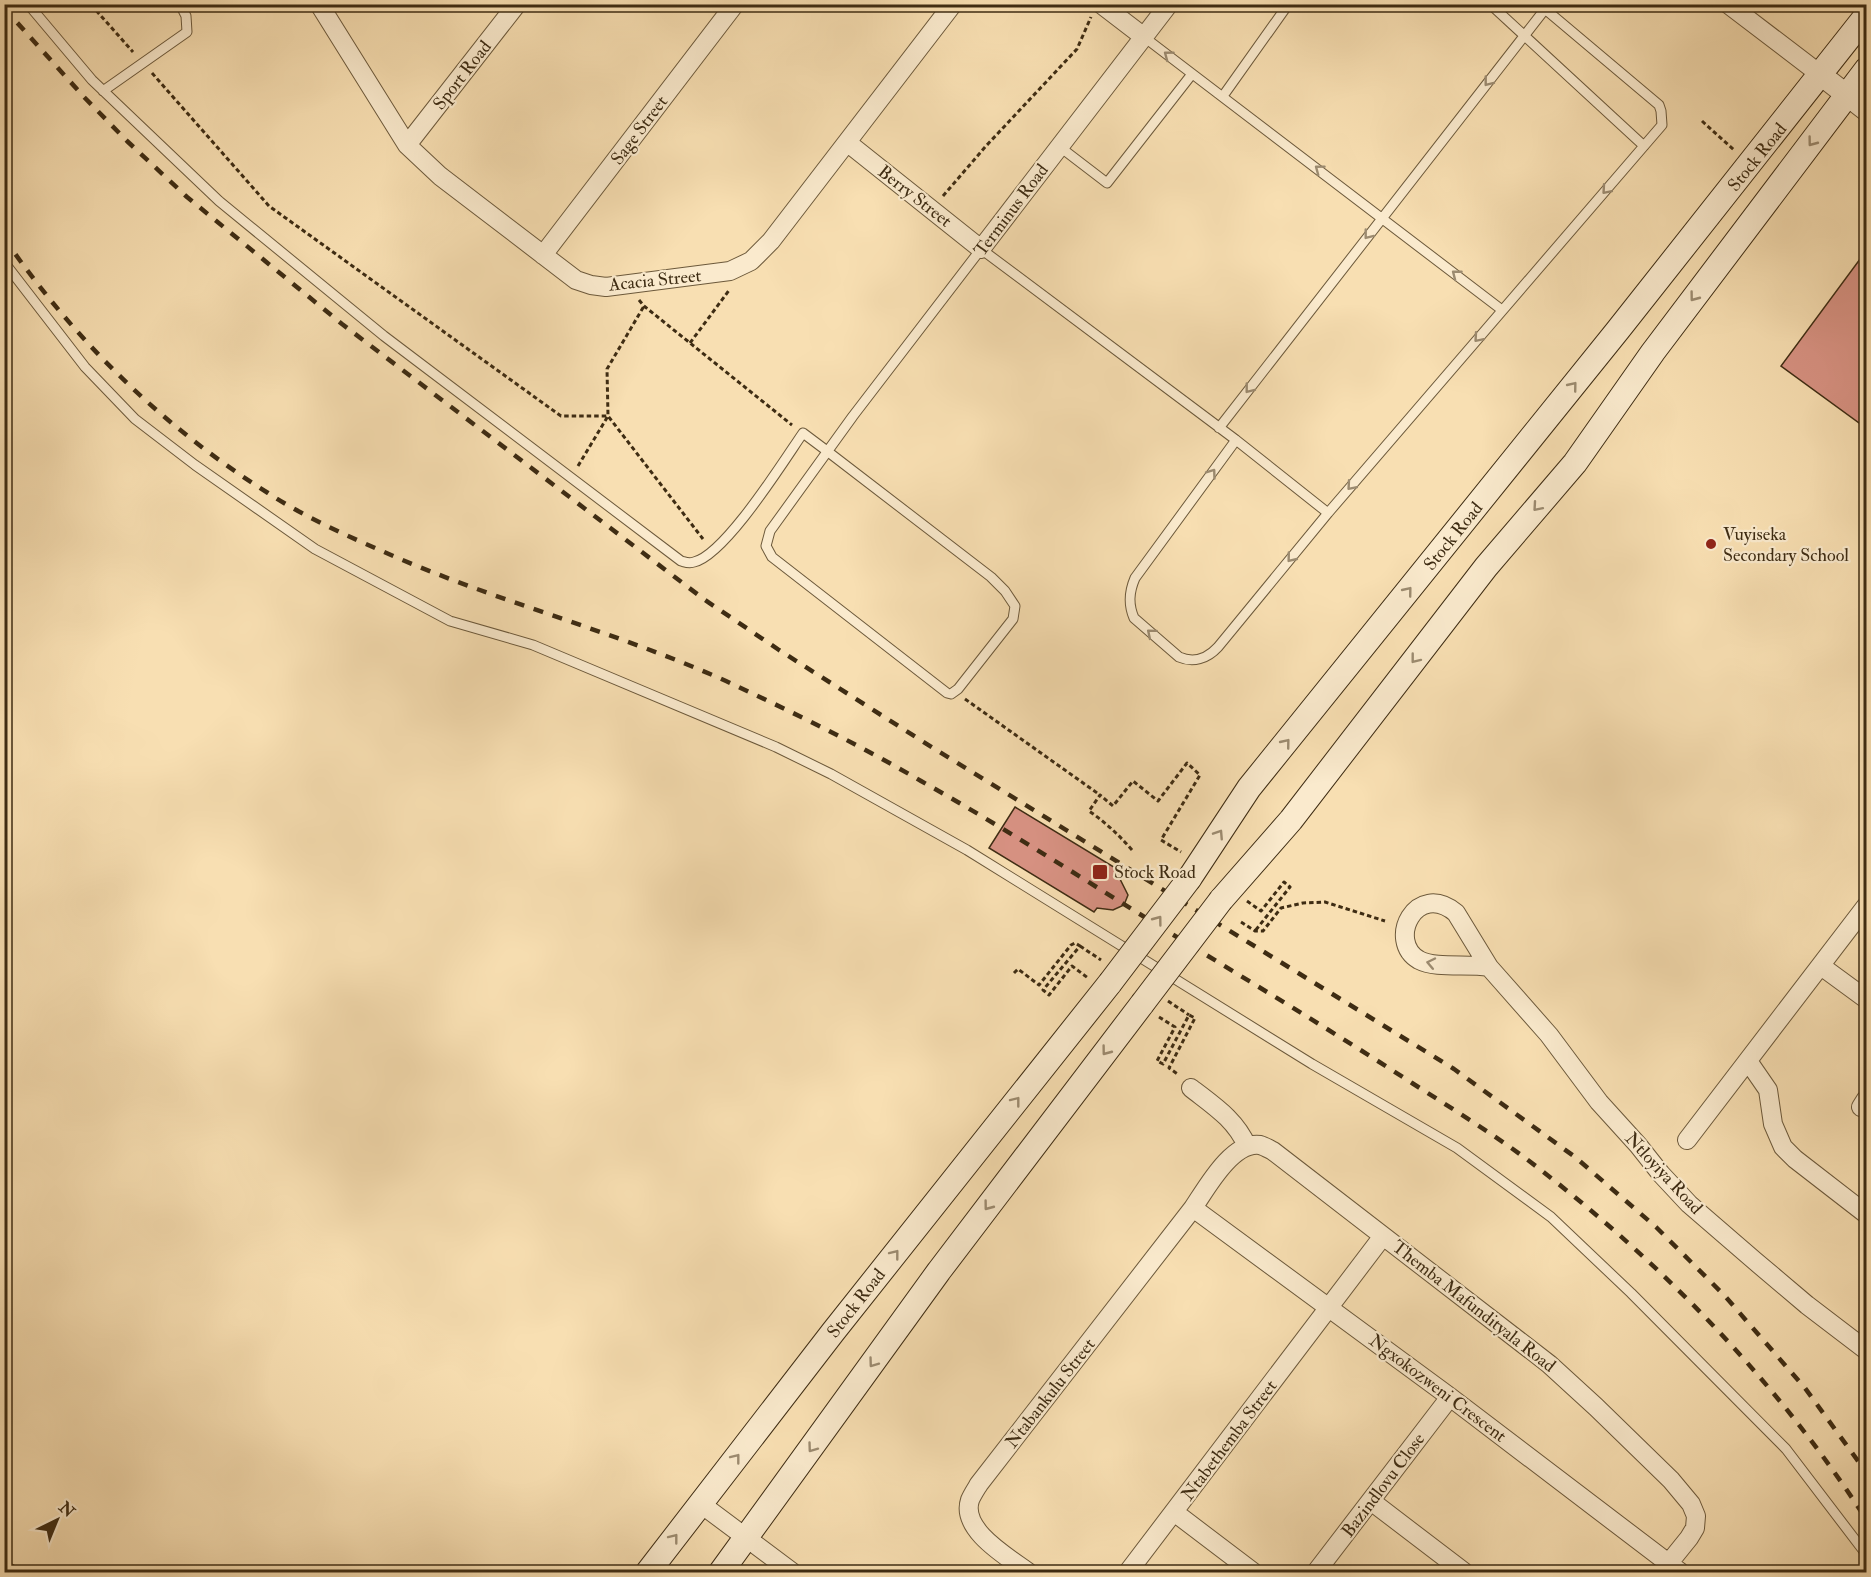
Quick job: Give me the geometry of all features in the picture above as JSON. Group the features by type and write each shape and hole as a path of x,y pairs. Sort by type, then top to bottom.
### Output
{"main road":[{"name":"Stock Road","path":"648,1572 1099,981 1189,879 1249,788 1866,16"},
{"name":"Stock Road","path":"721,1572 939,1271 1150,1010 1221,900 1291,820 1486,567 1575,463 1653,352 1866,70"}],"street":[{"name":"Acacia Street","path":"319,4 407,144 440,176 576,280 606,287 730,272 751,261 771,241 953,4"},
{"name":"Sport Road","path":"407,144 517,4"},
{"name":"Sage Street","path":"543,255 735,4"},
{"name":"Terminus Road","path":"981,249 1169,4"},
{"path":"1728,4 1866,110"},
{"path":"1097,9 1144,37"},
{"name":"Berry Street","path":"848,143 981,249"},
{"name":"Ntloyiya Road","path":"1489,967 1440,965 1419,960 1410,952 1406,942 1410,916 1422,905 1431,903 1448,907 1456,913 1489,967 1549,1035 1599,1102 1689,1204 1807,1305 1866,1350"},
{"path":"1687,1140 1866,906"},
{"path":"1821,966 1866,999"},
{"path":"1748,1062 1768,1090 1773,1124 1783,1147 1866,1214"},
{"path":"1191,1088 1232,1121 1247,1146 1220,1168 1193,1208"},
{"name":"Themba Mafundityala Road","path":"1247,1146 1260,1145 1273,1151 1549,1364 1671,1480 1691,1504 1696,1516 1695,1528 1674,1568"},
{"name":"Ngxokozweni Crescent","path":"1193,1208 1450,1397 1674,1568"},
{"name":"Ntabankulu Street","path":"1029,1572 976,1531 969,1516 970,1500 979,1484 1193,1208"},
{"name":"Ntabethemba Street","path":"1128,1572 1383,1236"},
{"name":"Bazindlovu Close","path":"1316,1572 1450,1397"},
{"path":"1371,1501 1464,1572"},
{"path":"701,1504 792,1572"},
{"path":"1174,1512 1253,1572"}],"lane":[{"path":"28,4 103,91 219,201 384,336 681,561 694,562 706,556 727,539 803,433 827,451 991,577 1005,591 1015,606 1013,619 956,692 947,693 768,553 766,546 770,531 827,451"},
{"path":"103,91 187,32 186,16 180,4"},
{"path":"1490,4 1644,146"},
{"path":"1222,96 1287,6"},
{"path":"1219,428 1547,7 1659,105 1662,111 1662,125 1328,513 1212,653 1188,660 1179,657 1134,618 1131,610 1130,590 1136,578 1236,440"},
{"path":"1144,37 1502,310"},
{"path":"1060,147 1107,183 1192,74"},
{"path":"981,249 1236,440 1328,513"},
{"name":"Terminus Road","path":"827,451 981,249"},
{"path":"4,262 85,367 135,419 195,465 315,549 450,621 533,645 776,747 831,774 967,850 1312,1064 1457,1148 1551,1217 1631,1293 1786,1449 1866,1554"}],"path":[{"path":"95,4 94,8 269,206 561,416 608,416"},
{"path":"932,209 986,146 1077,49 1097,9"},
{"path":"1702,121 1737,152"},
{"path":"690,343 731,288"},
{"path":"571,477 608,416 607,369 644,306 803,433"},
{"path":"608,416 703,537 706,556"},
{"path":"964,699 1113,806 1134,781 1158,801 1187,763 1200,775 1161,840 1185,854"},
{"path":"1100,795 1089,811 1106,823 1132,850"},
{"path":"1246,900 1261,911 1284,882 1290,886 1255,931"},
{"path":"1241,922 1255,931 1263,932 1281,908 1303,903 1324,902 1385,921"},
{"path":"1014,973 1018,969 1039,986 1075,943 1080,946 1043,990 1049,995 1072,966 1099,981"},
{"path":"1177,1073 1169,1068 1195,1018 1178,1008"},
{"path":"1150,1010 1175,1027 1157,1061 1162,1064 1189,1015"},
{"path":"4,1561 25,1572"}],"building":[{"path":"1866,251 1866,428 1781,366"},
{"path":"1015,807 1122,872 1119,877 1128,895 1124,905 1113,910 1097,908 1094,912 989,848"}],"railway":[{"path":"4,8 84,97 187,197 342,324 705,600 933,748 1454,1069 1575,1157 1656,1227 1724,1295 1805,1388 1866,1472"},
{"path":"4,238 60,312 123,379 192,440 283,502 344,534 433,572 685,663 849,741 1014,836 1352,1044 1507,1145 1630,1244 1717,1329 1796,1421 1866,1519"}],"place":[{"name":"Vuyiseka Secondary School","path":"1711,544"},
{"name":"Stock Road","path":"1100,872"}]}
